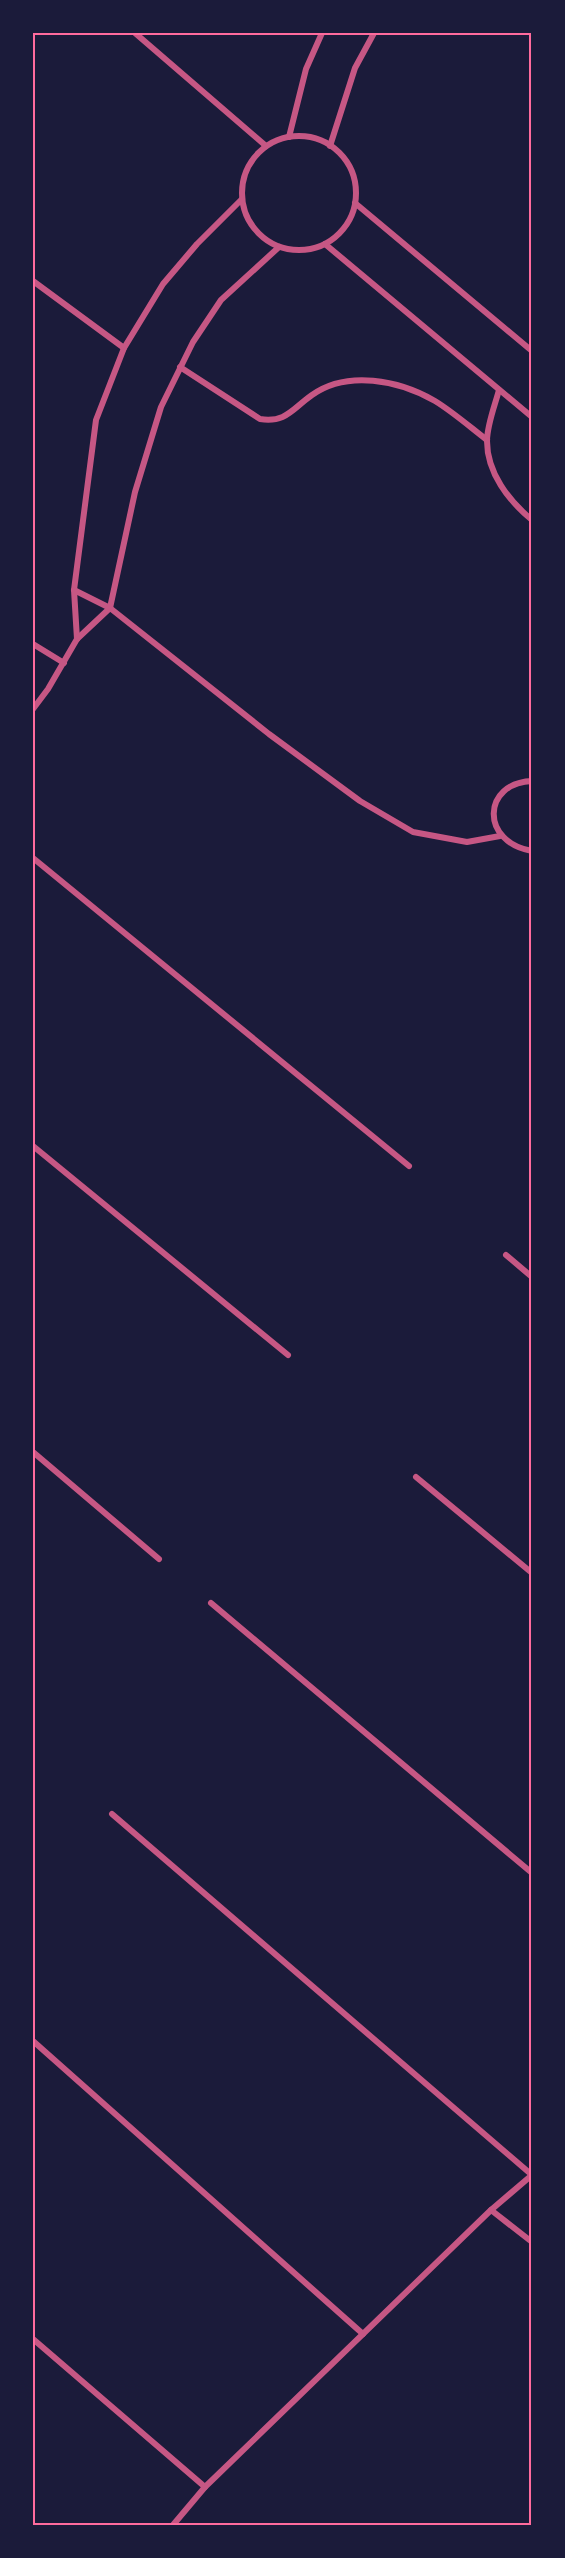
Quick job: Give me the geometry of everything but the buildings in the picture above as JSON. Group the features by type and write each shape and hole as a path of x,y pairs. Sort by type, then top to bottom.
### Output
{"street":[{"path":"135,33 266,146"},
{"path":"289,137 306,69 322,33"},
{"path":"330,146 355,68 374,33"},
{"path":"289,137 311,137 330,146 346,161 355,181 356,203 350,220 339,234 325,244 302,251 279,247 261,236 248,220 242,199 243,178 252,160 266,146 289,137"},
{"path":"77,639 74,590 96,420 123,348 163,284 196,244 242,199"},
{"path":"356,203 532,351"},
{"path":"325,244 532,417"},
{"path":"33,709 77,639 110,608 135,492 161,407 193,342 221,300 279,247"},
{"path":"33,281 123,348"},
{"path":"180,367 260,419 273,421 285,417 313,394 342,380 385,381 434,400 487,440"},
{"path":"499,390 487,440 494,475 517,508 532,520"},
{"path":"74,590 110,608 269,734 360,801 413,832 467,842 500,836"},
{"path":"33,644 64,663"},
{"path":"532,781 520,781 508,787 499,797 494,810 495,824 500,836 510,845 532,851"},
{"path":"33,858 409,1166"},
{"path":"33,1146 288,1355"},
{"path":"506,1255 532,1276"},
{"path":"33,1452 159,1559"},
{"path":"416,1477 532,1573"},
{"path":"211,1603 532,1873"},
{"path":"112,1814 532,2175 491,2210 205,2487 173,2525"},
{"path":"33,2041 363,2334"},
{"path":"491,2210 532,2242"},
{"path":"33,2339 205,2487"}]}
